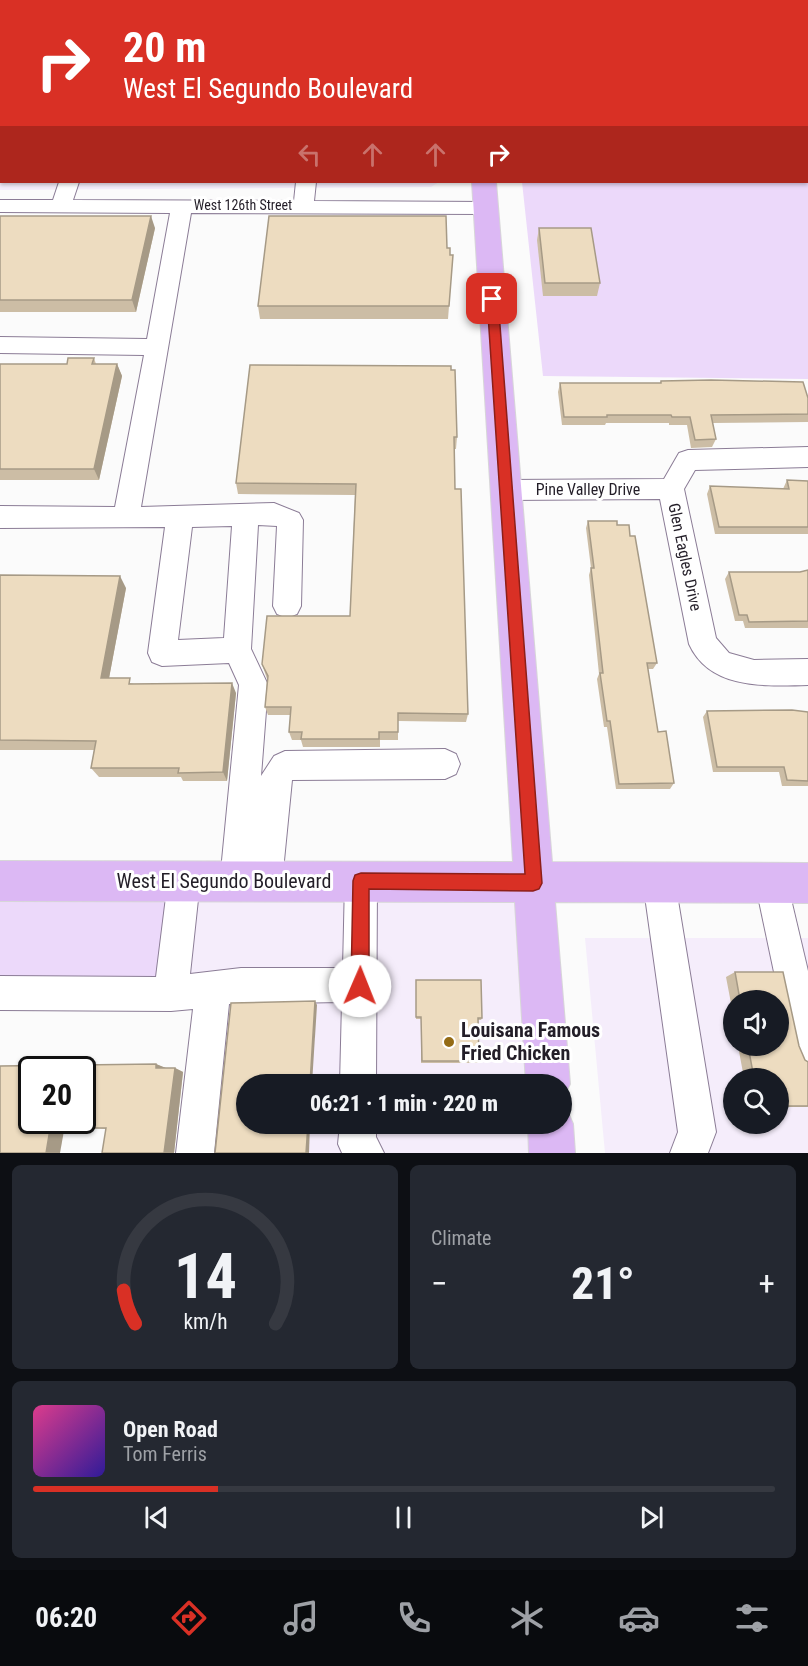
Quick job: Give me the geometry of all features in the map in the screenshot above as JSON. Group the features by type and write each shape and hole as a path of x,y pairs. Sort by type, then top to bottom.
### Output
{"main road":[{"path":"485,195 547,1074"},
{"name":"West El Segundo Boulevard","path":"0,881 790,882"},
{"path":"551,1134 552,1153"}],"street":[{"path":"61,205 69,183"},
{"path":"303,206 306,183"},
{"name":"West 126th Street","path":"0,206 303,206 485,195"},
{"path":"126,518 182,205"},
{"path":"0,345 156,347"},
{"name":"Glen Eagles Drive","path":"808,457 688,460 671,489 704,644 720,663 754,673 808,672"},
{"name":"Pine Valley Drive","path":"506,490 671,489"},
{"path":"0,517 126,518 274,514 290,520 287,606"},
{"path":"246,515 237,650 254,685 251,881"},
{"path":"180,516 162,653 237,650"},
{"path":"251,881 276,777 285,766 445,764"},
{"path":"171,994 184,881"},
{"path":"358,1074 361,881"},
{"path":"659,882 697,1132 690,1153"},
{"path":"790,882 808,1048"},
{"path":"0,993 171,994 241,986 360,986"},
{"path":"195,1153 213,989"},
{"path":"358,1134 357,1144 365,1153"}],"shaded area":[{"path":"0,183 437,183 431,187 0,190"},
{"path":"522,183 808,183 808,379 543,376"},
{"path":"0,881 184,881 171,994 0,992"},
{"path":"184,881 533,883 546,1074 236,1074 236,1134 551,1134 552,1153 203,1153 216,997 171,994"},
{"path":"585,938 808,938 808,1153 605,1153"}],"building":[{"path":"0,216 151,216 132,300 0,300"},
{"path":"269,216 446,216 447,248 450,248 450,255 453,255 449,306 258,306"},
{"path":"539,228 591,228 600,283 545,283"},
{"path":"68,358 94,358 92,364 117,364 94,469 0,469 0,364 67,364"},
{"path":"250,365 451,366 451,370 455,370 457,437 454,437 455,489 461,489 468,714 398,713 398,732 379,732 379,739 301,739 302,732 289,732 291,707 265,707 268,676 262,664 267,616 350,616 356,484 236,483"},
{"path":"661,381 803,382 808,398 808,414 711,415 716,439 695,440 690,417 607,415 607,417 564,417 560,383 661,383"},
{"path":"787,480 808,481 808,527 719,527 710,486 789,489"},
{"path":"588,521 617,521 617,525 629,525 630,536 635,536 657,663 647,663 658,732 666,731 674,783 619,784 600,673 603,673"},
{"path":"808,570 808,621 749,622 747,615 739,615 729,572"},
{"path":"0,575 120,576 101,678 130,678 129,684 232,683 223,772 178,773 179,768 91,768 96,741 0,740"},
{"path":"792,710 808,712 808,781 787,780 784,767 717,767 707,711"},
{"path":"735,972 783,972 787,990 738,990"},
{"name":"Louisana Famous Fried Chicken","path":"416,980 481,980 482,1018 478,1018 479,1061 422,1061 421,1017 416,1017"},
{"path":"789,1000 799,1046 808,1062 808,1106 789,1106 789,1068 752,1068 750,1056 789,1056"},
{"path":"315,1001 311,1074 236,1074 236,1134 307,1134 306,1153 215,1153 231,1003"},
{"path":"156,1064 156,1068 175,1068 164,1153 102,1153 106,1128 96,1128 96,1065"},
{"path":"0,1066 18,1066 18,1134 49,1134 46,1153 0,1153"}],"place":[{"name":"Louisana Famous Fried Chicken","path":"449,1042"}],"route":[{"path":"360,986 361,881 533,883 492,299"}]}
